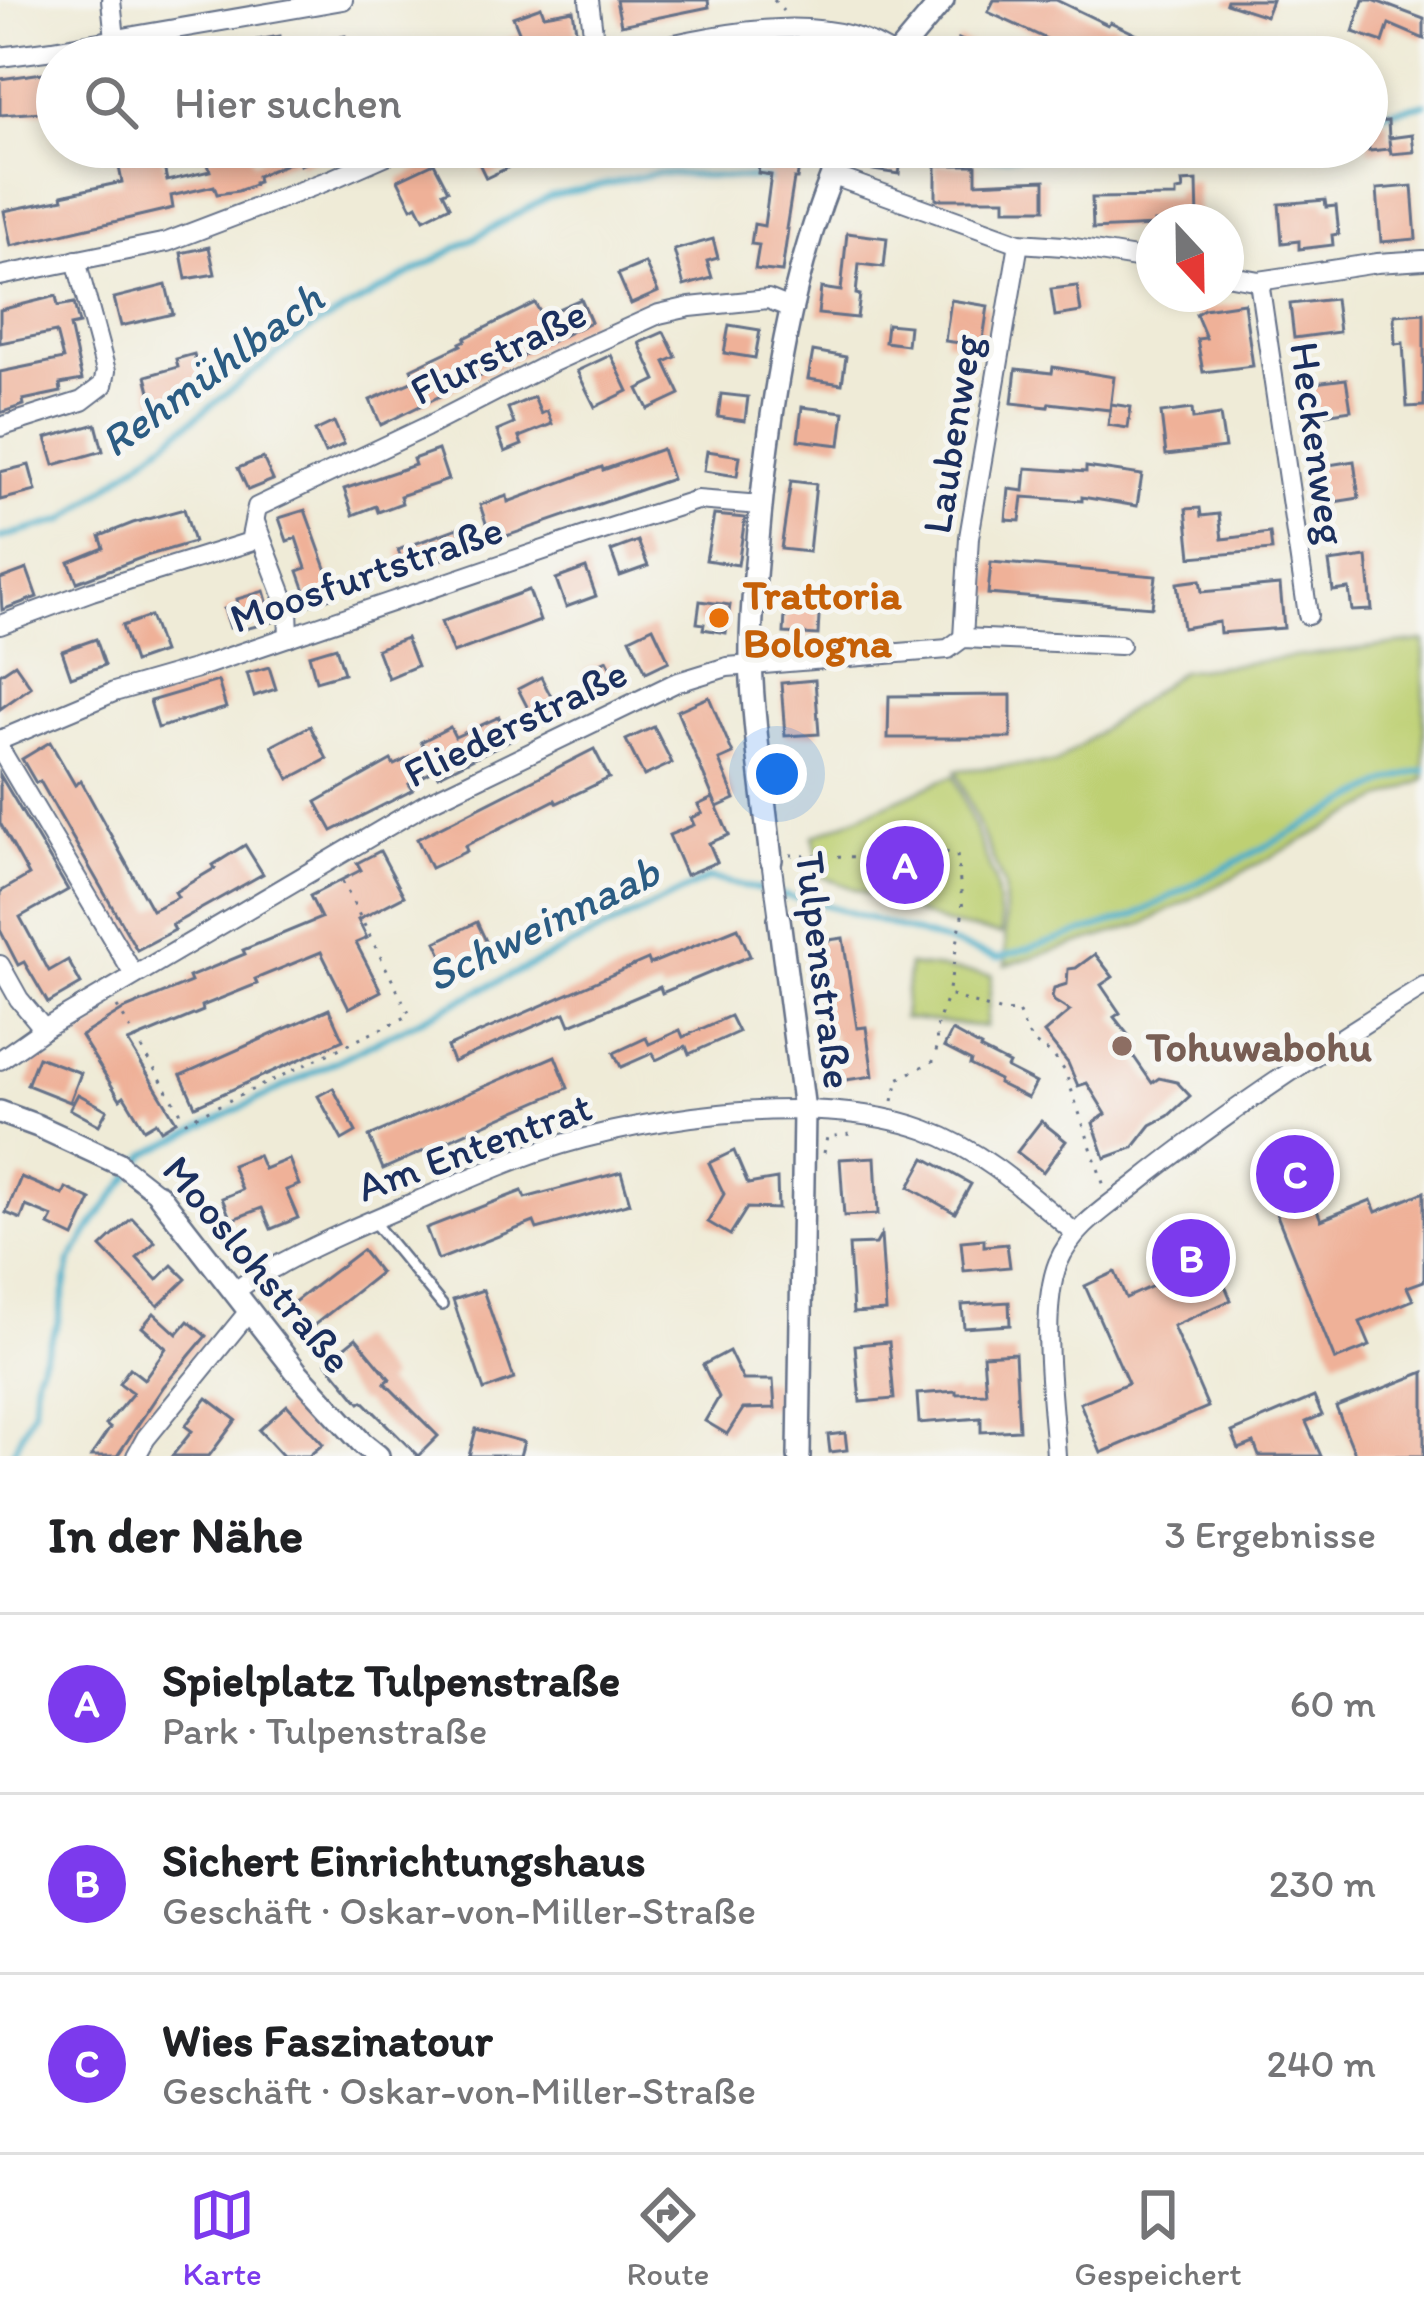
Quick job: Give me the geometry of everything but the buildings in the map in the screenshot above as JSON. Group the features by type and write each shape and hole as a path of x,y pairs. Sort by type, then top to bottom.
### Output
{"street":[{"path":"111,0 115,36"},
{"path":"133,36 343,0"},
{"path":"589,0 593,36"},
{"path":"913,36 943,0"},
{"path":"720,36 790,30 834,30 852,36"},
{"path":"0,57 36,51"},
{"path":"0,276 166,242 357,168"},
{"name":"Tulpenstraße","path":"799,1456 804,1110 770,857 751,625 775,395 808,246 834,168"},
{"path":"831,175 1019,243 1136,258"},
{"name":"Laubenweg","path":"963,638 969,538 1019,243"},
{"path":"0,427 82,401 103,386 106,371 76,260"},
{"path":"1244,278 1259,281 1424,260"},
{"name":"Heckenweg","path":"1259,281 1308,615"},
{"name":"Flurstraße","path":"0,625 250,542 256,507 659,314 767,299 794,309"},
{"name":"Moosfurtstraße","path":"0,744 114,692 697,500 761,505"},
{"path":"254,519 288,608 289,637"},
{"name":"Fliederstraße","path":"0,1060 44,1029 429,802 675,683 727,667 948,649 963,638 1120,645"},
{"path":"0,744 134,976"},
{"path":"0,965 44,1029"},
{"path":"1056,1456 1050,1294 1058,1263 1075,1233 1189,1142 1424,986"},
{"name":"Am Ententrat","path":"243,1300 285,1262 518,1159 670,1120 780,1110 823,1110 929,1131 995,1167 1075,1233"},
{"name":"Mooslohstraße","path":"0,1112 118,1163 159,1195 296,1371 378,1456"},
{"path":"136,1456 243,1300"}],"lane":[{"path":"372,1220 442,1305"}],"path":[{"path":"770,857 817,853 882,857 940,850 957,855 963,910 948,995 936,1028 934,1061 898,1079 887,1120"},
{"path":"108,991 186,1121 410,1015 331,859"},
{"path":"948,995 1002,1012 1018,1010 1033,1042 1052,1054 1065,1071 1110,1204"},
{"path":"824,1156 827,1137 860,1132"}],"green space":[{"path":"1424,641 1424,780 1143,924 1006,965 1004,886 956,770 1056,763 1181,671"},
{"path":"954,775 995,881 1002,935 946,924 823,877 813,836"},
{"path":"909,965 992,975 986,1027 903,1018"}],"waterway":[{"name":"Rehmühlbach","path":"1388,112 1424,104"},
{"name":"Rehmühlbach","path":"0,538 65,520 304,333 548,197 657,173 778,180"},
{"name":"Schweinnaab","path":"782,895 998,958 1134,916 1391,780 1424,770"},
{"name":"Schweinnaab","path":"11,1456 34,1408 36,1375 58,1322 70,1262 147,1154 709,878 770,892"}],"place":[{"name":"Trattoria Bologna","path":"719,618"},
{"name":"Spielplatz Tulpenstraße","path":"905,865"},
{"name":"Tohuwabohu","path":"1122,1046"},
{"name":"Wies Faszinatour","path":"1295,1174"},
{"name":"Sichert Einrichtungshaus","path":"1191,1258"}]}
